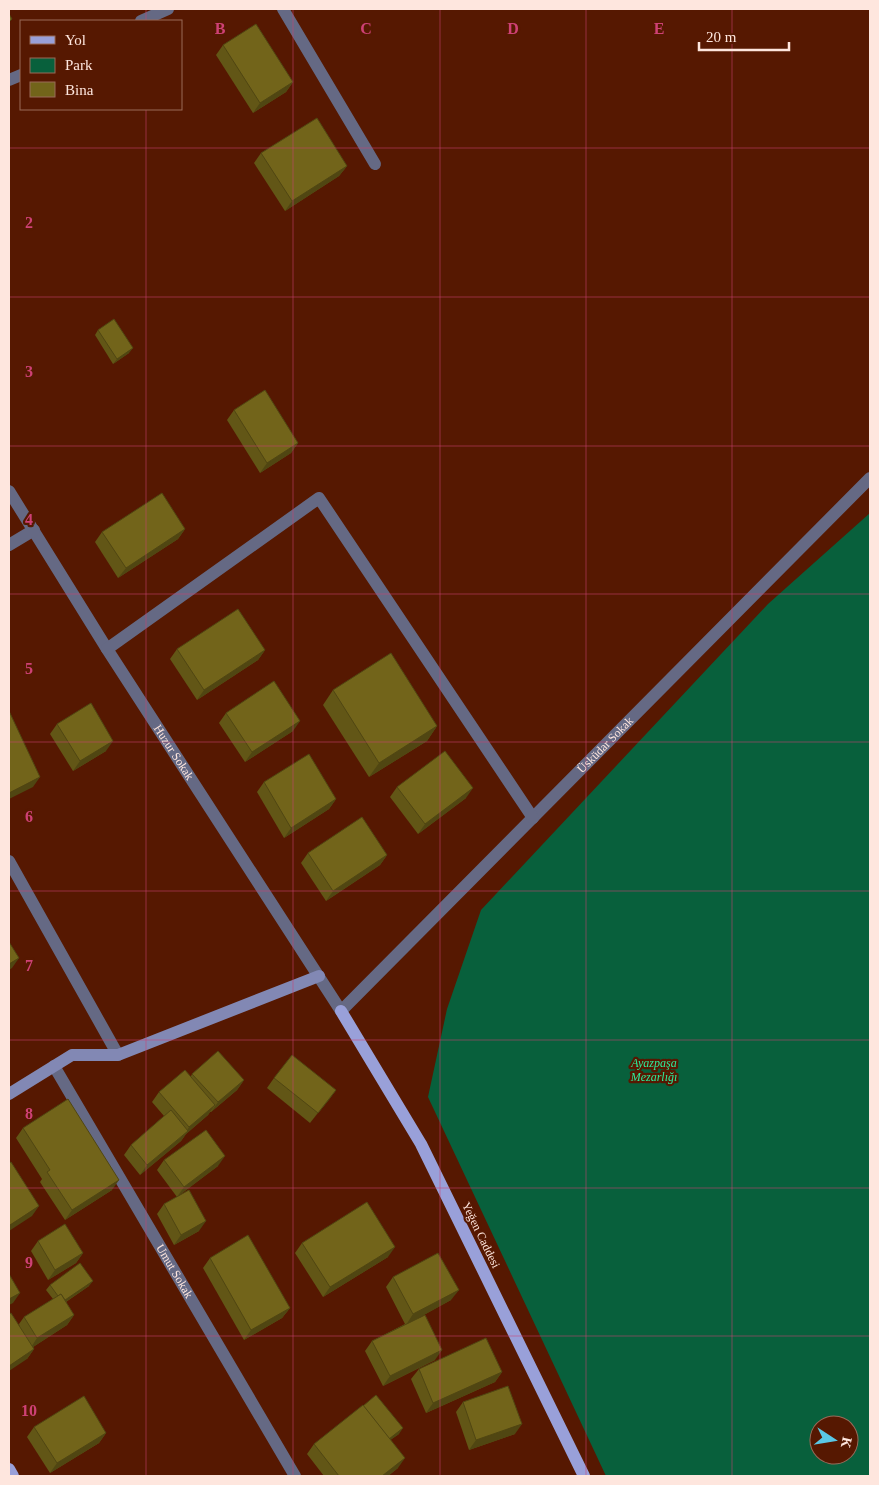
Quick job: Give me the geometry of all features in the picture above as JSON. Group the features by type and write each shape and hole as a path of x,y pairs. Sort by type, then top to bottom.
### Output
{"main road":[{"name":"Yeğen Caddesi","path":"341,1012 421,1144 584,1476"},
{"path":"9,1469 13,1476"}],"street":[{"path":"142,20 168,9"},
{"path":"283,9 375,164"},
{"name":"Üsküdar Sokak","path":"341,1012 870,478"},
{"name":"Huzur Sokak","path":"9,491 107,649 341,1012"},
{"path":"107,649 319,498 533,818"},
{"path":"9,545 34,530"},
{"path":"9,861 118,1055"},
{"path":"9,1094 72,1056 118,1055 319,976"},
{"name":"Umut Sokak","path":"54,1066 295,1476"}],"green space":[{"name":"Ayazpaşa Mezarlığı","path":"870,513 870,1476 606,1476 428,1097 447,1009 481,910 768,604"}],"building":[{"path":"256,24 293,82 260,103 223,45"},
{"path":"317,118 347,166 292,201 261,153"},
{"path":"114,319 133,348 117,359 98,330"},
{"path":"265,390 298,443 267,463 234,410"},
{"path":"162,493 185,529 126,568 102,532"},
{"path":"238,609 265,650 204,690 177,649"},
{"path":"391,653 437,726 379,763 333,690"},
{"path":"274,681 300,721 252,752 226,713"},
{"path":"91,703 113,741 80,761 57,724"},
{"path":"9,711 40,777 9,793"},
{"path":"445,751 473,788 425,824 397,787"},
{"path":"309,754 336,799 291,828 264,782"},
{"path":"362,817 387,855 333,891 308,853"},
{"path":"9,942 19,958 9,964"},
{"path":"218,1051 244,1080 218,1102 192,1074"},
{"path":"292,1055 336,1090 318,1113 274,1078"},
{"path":"185,1070 215,1105 189,1127 159,1092"},
{"path":"68,1099 119,1180 72,1210 47,1172 50,1170 23,1128"},
{"path":"171,1110 188,1131 147,1165 131,1145"},
{"path":"206,1130 225,1156 184,1187 164,1160"},
{"path":"11,1162 39,1206 10,1225 9,1163"},
{"path":"189,1190 206,1221 181,1235 164,1204"},
{"path":"367,1202 395,1247 330,1287 302,1243"},
{"path":"65,1224 83,1253 55,1270 38,1241"},
{"path":"248,1235 290,1308 251,1330 210,1258"},
{"path":"438,1253 459,1290 413,1314 393,1277"},
{"path":"80,1263 93,1281 65,1300 61,1294 58,1296 50,1285"},
{"path":"9,1274 20,1293 9,1299"},
{"path":"61,1294 74,1315 37,1338 24,1317"},
{"path":"11,1313 34,1349 9,1366 9,1314"},
{"path":"425,1315 442,1350 390,1376 372,1341"},
{"path":"486,1338 502,1372 433,1403 419,1369"},
{"path":"508,1386 522,1424 476,1440 463,1402"},
{"path":"376,1395 403,1428 389,1439 363,1406"},
{"path":"84,1396 106,1433 57,1463 34,1427"},
{"path":"363,1405 405,1458 382,1476 339,1476 314,1444"}]}
